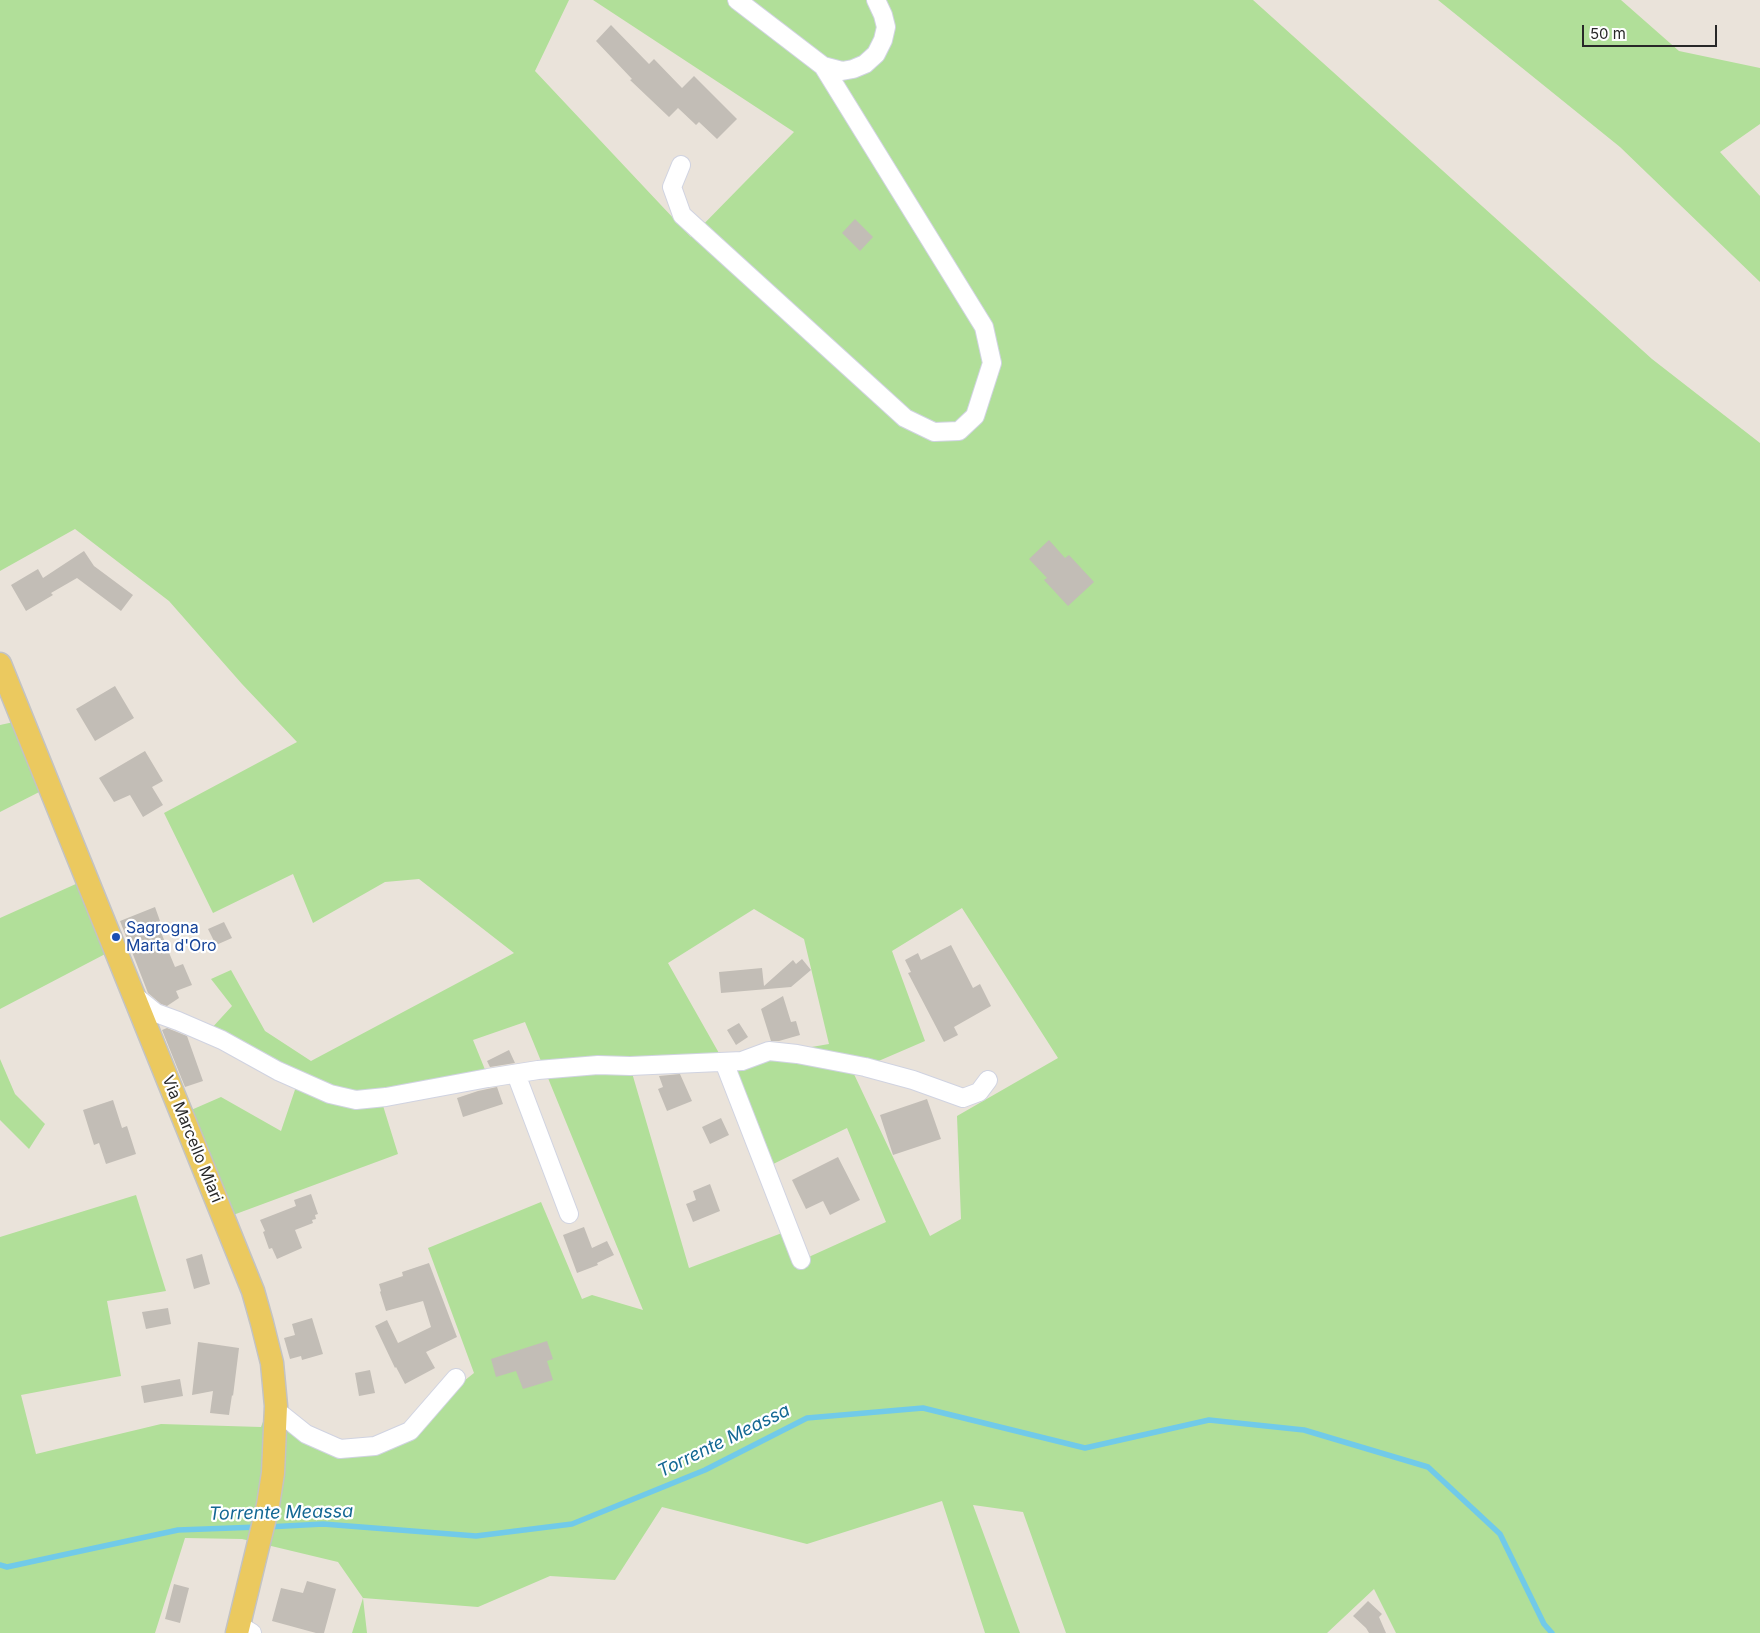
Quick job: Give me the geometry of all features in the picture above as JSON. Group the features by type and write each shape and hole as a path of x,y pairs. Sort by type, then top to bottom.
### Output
{"main road":[{"name":"Via Marcello Miari","path":"0,664 253,1291 272,1363 276,1410 273,1473 243,1630"}],"street":[{"path":"681,165 672,187 682,215 905,418 934,432 959,431 975,416 992,363 984,327 823,66 737,0"},
{"path":"823,66 842,71 853,69 864,64 876,54 883,40 886,27 876,0"},
{"path":"132,994 156,1013 222,1040 278,1071 330,1094 356,1100 386,1097 516,1074 598,1065 630,1066 742,1061 769,1051 797,1054 884,1072 963,1098 978,1092 988,1080"},
{"path":"724,1062 802,1260"},
{"path":"516,1074 569,1214"},
{"path":"276,1410 306,1434 340,1449 375,1446 410,1431 456,1378"}],"green space":[{"path":"0,0 569,0 535,71 691,237 794,132 593,0 1253,0 1652,359 1760,443 1760,1633 1396,1633 1374,1589 1327,1633 1066,1633 1023,1512 973,1505 1020,1633 985,1633 942,1501 807,1544 662,1507 615,1580 550,1576 478,1607 363,1598 338,1562 242,1539 185,1538 155,1633 0,1633 0,1237 136,1195 166,1291 107,1301 121,1376 21,1395 36,1454 161,1424 261,1427 269,1406 340,1443 374,1442 405,1428 474,1373 428,1248 541,1202 582,1299 592,1295 643,1310 525,1022 473,1040 488,1077 380,1096 398,1154 225,1218 182,1114 221,1097 281,1131 300,1075 210,1030 232,1006 211,979 231,970 265,1031 311,1061 514,953 419,879 385,882 313,923 293,874 213,913 164,813 297,742 242,684 169,601 75,529 0,571","holes":["962,908 1058,1058 957,1116 961,1219 930,1236 853,1072 925,1041 892,951","754,909 804,939 829,1044 724,1062 668,963","724,1062 765,1168 847,1128 886,1222 802,1260 790,1230 689,1268 630,1066"]},
{"path":"1438,0 1621,0 1679,51 1760,68 1760,124 1720,152 1760,196 1760,282 1620,147"},
{"path":"23,720 49,787 0,812 0,725"},
{"path":"87,879 109,952 0,1009 0,918"},
{"path":"0,1059 15,1094 45,1124 29,1149 0,1120"},
{"path":"363,1598 367,1633 352,1633"}],"building":[{"path":"611,25 649,64 654,59 682,88 694,76 737,119 717,139 699,122 696,125 678,108 669,117 630,80 632,79 596,41"},
{"path":"855,219 873,237 860,251 842,233"},
{"path":"1049,540 1065,558 1069,555 1094,582 1068,606 1044,580 1047,578 1029,559"},
{"path":"84,551 94,566 133,595 121,611 77,578 51,593 53,595 26,611 11,585 38,569 43,578"},
{"path":"115,686 134,718 95,741 76,709"},
{"path":"145,751 163,781 152,787 163,805 143,817 130,795 114,802 99,778"},
{"path":"155,907 160,921 157,922 175,967 183,964 192,985 176,991 179,998 167,1006 161,1004 148,993 120,921"},
{"path":"224,922 232,938 216,945 208,929"},
{"path":"951,945 973,988 980,984 991,1006 954,1027 958,1035 944,1042 908,973 911,972 905,960 918,953 921,960"},
{"path":"802,959 811,970 791,987 721,993 719,972 762,968 764,986 793,960 796,964"},
{"path":"783,996 791,1022 796,1021 800,1035 779,1041 771,1041 761,1009"},
{"path":"739,1023 748,1037 736,1045 727,1030"},
{"path":"167,1028 187,1036 203,1081 185,1087 162,1030"},
{"path":"509,1050 515,1063 490,1067 487,1061"},
{"path":"680,1074 692,1101 667,1111 658,1089 663,1087 659,1076"},
{"path":"497,1087 503,1104 463,1117 457,1098"},
{"path":"927,1099 941,1139 893,1155 880,1115"},
{"path":"113,1100 122,1128 127,1126 136,1154 106,1164 99,1143 94,1145 83,1110"},
{"path":"721,1118 729,1135 710,1144 702,1127"},
{"path":"838,1157 860,1200 830,1215 823,1201 806,1209 792,1180"},
{"path":"710,1184 720,1211 693,1222 686,1204 696,1200 693,1191"},
{"path":"311,1194 318,1214 315,1215 316,1219 312,1220 313,1223 295,1230 302,1248 277,1259 272,1248 269,1249 263,1232 265,1231 260,1220 296,1206 294,1200"},
{"path":"584,1227 592,1248 607,1241 614,1255 597,1263 598,1265 577,1273 563,1235"},
{"path":"202,1254 210,1284 194,1289 186,1259"},
{"path":"429,1263 457,1337 426,1352 435,1368 405,1384 395,1368 375,1326 387,1320 398,1343 431,1327 423,1301 386,1311 379,1284 403,1276 402,1272"},
{"path":"168,1308 171,1324 146,1329 142,1312"},
{"path":"312,1318 323,1354 302,1360 301,1356 290,1359 284,1338 295,1335 292,1324"},
{"path":"547,1341 553,1359 547,1361 553,1380 523,1389 516,1371 496,1377 491,1359"},
{"path":"198,1342 239,1348 229,1415 210,1413 213,1391 192,1395"},
{"path":"370,1370 375,1393 359,1396 355,1373"},
{"path":"180,1379 183,1396 144,1403 141,1386"},
{"path":"307,1581 336,1589 324,1633 316,1633 272,1621 281,1588 303,1593"},
{"path":"174,1584 189,1588 180,1623 165,1619"},
{"path":"1368,1601 1382,1614 1379,1617 1386,1633 1369,1633 1353,1616"}],"waterway":[{"name":"Torrente Meassa","path":"267,1527 323,1524 476,1536 572,1524 705,1470 807,1418 923,1408 1085,1448 1209,1420 1304,1430 1428,1467 1500,1534 1544,1624 1552,1633"},
{"name":"Torrente Meassa","path":"0,1565 7,1567 178,1530 258,1527"}],"place":[{"name":"Sagrogna Marta d'Oro","path":"116,937"}]}
